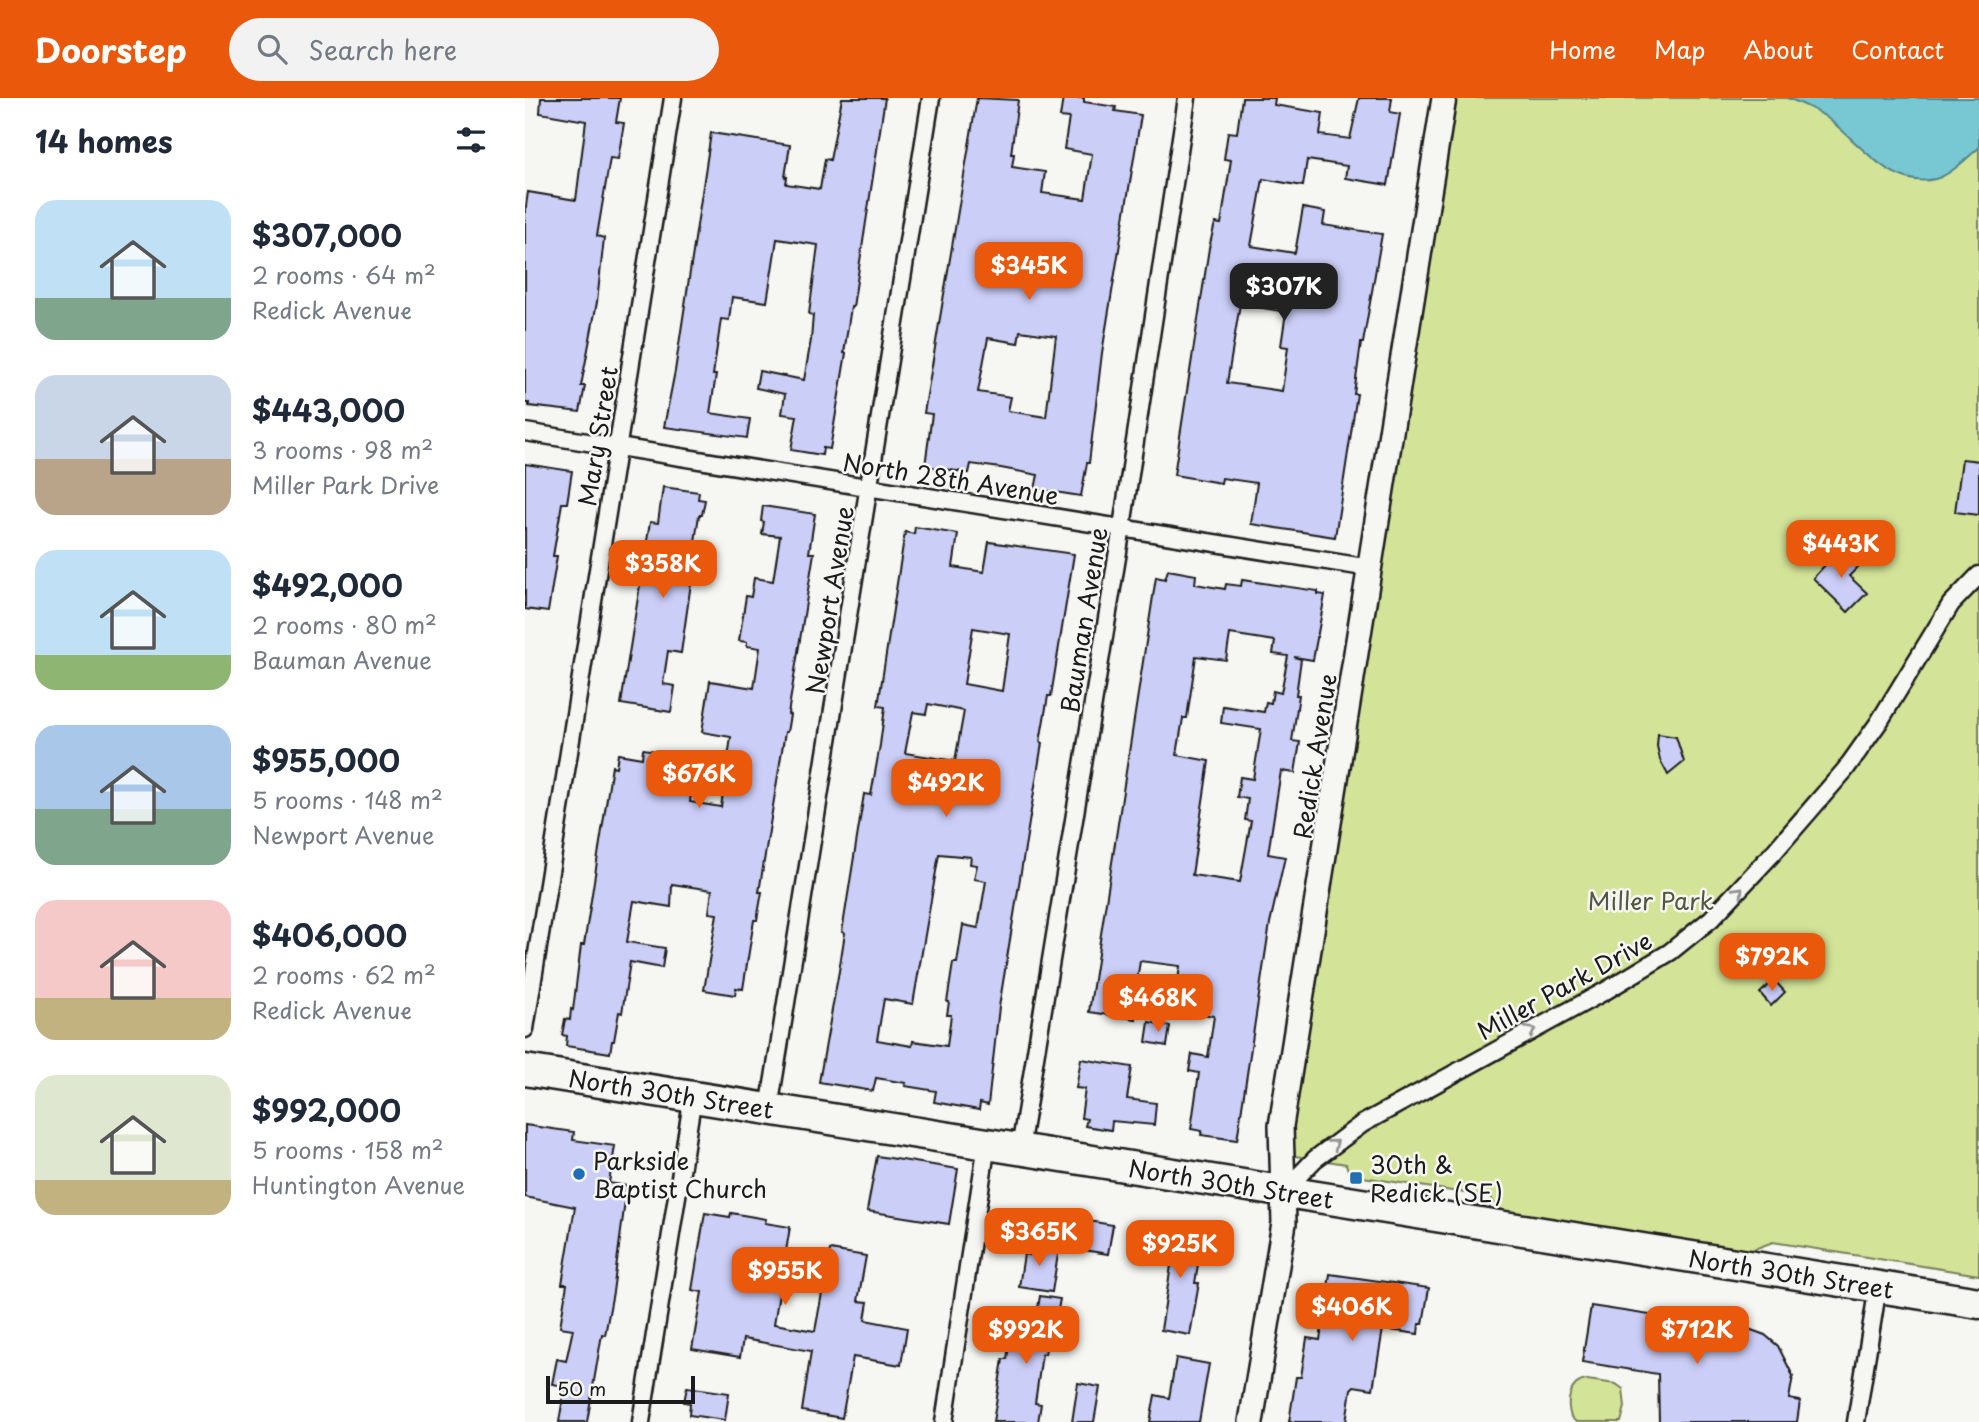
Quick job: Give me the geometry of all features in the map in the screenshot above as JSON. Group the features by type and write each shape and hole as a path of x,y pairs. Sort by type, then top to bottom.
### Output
{"highway":[{"name":"North 30th Street","path":"525,1070 1979,1303"}],"street":[{"name":"Mary Street","path":"525,1029 673,98"},
{"name":"Newport Avenue","path":"769,1109 931,98"},
{"name":"Bauman Avenue","path":"1020,1149 1122,527 1187,98"},
{"name":"Redick Avenue","path":"1251,1422 1284,1223 1281,1126 1444,98"},
{"name":"North 28th Avenue","path":"525,432 1370,568"},
{"name":"Miller Park Drive","path":"1285,1191 1315,1159 1362,1124 1596,996 1670,952 1711,919 1775,852 1833,785 1859,751 1951,604 1979,575"},
{"path":"641,1422 693,1096"},
{"path":"944,1422 987,1144"},
{"path":"1856,1422 1878,1286"}],"green space":[{"name":"Miller Park","path":"1453,98 1979,98 1979,1275 1773,1242 1746,1252 1512,1214 1498,1208 1490,1197 1363,1177 1348,1170 1346,1164 1295,1156 1291,1129 1431,254"},
{"path":"1587,1380 1616,1384 1623,1389 1625,1407 1621,1422 1576,1422 1571,1417 1570,1394 1576,1385"}],"water":[{"path":"1787,98 1979,98 1979,148 1941,177 1919,180 1903,177 1876,161 1826,117"}],"building":[{"path":"541,98 620,98 616,122 624,123 618,159 610,158 597,236 604,238 597,302 581,386 585,386 580,412 529,406 529,403 525,403 525,213 528,192 576,200 586,121 540,113"},
{"path":"842,98 885,98 830,449 823,448 822,455 791,450 797,416 782,414 785,394 756,388 759,371 804,380 811,340 813,315 809,314 818,245 777,239 767,302 732,297 729,320 721,319 710,413 750,419 747,438 664,427 711,133 790,145 786,184 820,189 825,159 830,160"},
{"path":"977,98 1018,100 1011,154 1014,154 1012,167 1045,172 1042,193 1085,199 1092,154 1064,149 1069,118 1060,117 1063,98 1084,98 1084,102 1116,107 1115,111 1141,115 1102,353 1089,463 1081,496 1035,489 1038,475 971,464 969,473 925,466 932,414 924,413","holes":["1020,331 1056,336 1046,417 1008,411 1011,397 978,392 988,338 1018,343"]},
{"path":"1242,98 1275,98 1274,105 1323,113 1320,135 1350,139 1359,98 1392,98 1390,112 1400,114 1388,185 1345,178 1347,166 1307,160 1303,186 1263,179 1251,246 1295,253 1303,208 1325,212 1323,225 1382,234 1361,343 1354,394 1357,394 1335,537 1251,524 1257,483 1222,478 1221,483 1174,475 1209,248 1215,223 1221,224 1231,160 1224,159 1228,132 1237,133","holes":["1240,304 1286,312 1281,346 1288,347 1282,391 1227,383"]},
{"path":"1962,459 1979,461 1979,515 1955,512"},
{"path":"525,464 572,471 567,503 562,503 553,556 557,556 548,612 525,609"},
{"path":"663,487 699,492 698,499 705,500 702,515 699,515 681,653 668,651 663,684 675,686 671,712 621,704 650,522 658,523"},
{"path":"763,506 815,514 809,553 814,553 788,714 790,715 759,892 762,892 757,920 754,920 743,989 736,988 735,995 704,990 717,914 709,913 712,890 672,884 671,907 634,901 627,942 665,948 662,968 630,962 622,1013 619,1012 610,1053 566,1046 567,1036 562,1035 565,1019 570,1020 571,1009 573,1010 581,945 584,945 612,766 616,767 618,754 642,758 643,749 662,752 660,765 689,769 685,794 691,794 690,802 721,807 731,737 702,732 710,681 754,688 760,648 747,646 747,642 739,641 746,596 751,597 754,578 773,581 780,536 762,534"},
{"path":"915,527 958,534 953,567 984,572 989,542 1074,554 1051,696 1048,696 1040,742 1042,743 999,1007 988,1105 980,1103 979,1110 934,1102 936,1091 905,1086 906,1083 876,1078 873,1091 819,1082 845,933 842,932 864,794 871,795 880,745 885,707 878,706 905,532 914,534","holes":["973,628 1010,634 1002,691 964,684","928,704 964,711 955,761 905,753 913,712 926,714","939,854 971,857 970,864 977,865 974,879 986,881 978,928 963,925 957,963 953,963 947,1002 947,1015 951,1015 947,1046 913,1041 912,1046 877,1040 884,999 913,1004"]},
{"path":"1841,548 1859,566 1849,576 1867,593 1848,612 1813,578"},
{"path":"1168,570 1196,575 1195,584 1225,589 1226,584 1241,586 1242,580 1318,591 1318,594 1325,595 1313,660 1294,657 1301,659 1292,741 1300,742 1295,773 1281,771 1268,854 1285,857 1270,923 1237,1140 1201,1135 1202,1131 1191,1129 1199,1073 1189,1071 1192,1054 1208,1057 1214,1016 1174,1009 1180,966 1140,961 1135,993 1140,994 1136,1019 1089,1012 1156,577 1165,579","holes":["1230,634 1275,641 1273,654 1288,656 1281,693 1273,691 1271,703 1266,702 1264,712 1223,706 1221,723 1261,729 1253,779 1240,777 1237,797 1248,799 1245,820 1251,821 1240,882 1192,875 1209,761 1177,755 1183,718 1187,718 1196,656 1226,660"]},
{"path":"1658,734 1676,737 1684,762 1668,775 1660,760"},
{"path":"1774,980 1785,992 1771,1006 1760,993"},
{"path":"1149,1022 1170,1026 1167,1046 1146,1042"},
{"path":"1081,1059 1132,1067 1127,1099 1156,1103 1154,1125 1112,1121 1111,1130 1085,1126 1087,1119 1081,1118 1085,1089 1076,1088"},
{"path":"525,1125 574,1132 573,1140 615,1146 609,1183 627,1186 613,1292 605,1335 602,1334 587,1422 559,1422 565,1386 552,1384 557,1359 566,1361 573,1329 560,1327 567,1284 562,1284 575,1207 525,1197"},
{"path":"877,1156 958,1169 949,1224 867,1211"},
{"path":"705,1213 730,1217 731,1213 766,1219 765,1223 790,1227 774,1324 815,1331 830,1250 866,1256 858,1301 868,1302 865,1320 907,1328 901,1365 853,1357 842,1418 802,1411 811,1351 743,1339 740,1357 692,1349 702,1292 692,1290"},
{"path":"1051,1215 1113,1225 1108,1254 1047,1244"},
{"path":"1157,1232 1202,1239 1195,1283 1199,1283 1190,1335 1161,1330 1172,1259 1153,1256"},
{"path":"1032,1244 1059,1248 1052,1292 1019,1287 1024,1254 1030,1255"},
{"path":"1330,1274 1429,1288 1423,1324 1419,1324 1418,1334 1383,1329 1373,1389 1354,1386 1351,1389 1346,1422 1289,1422 1296,1377 1301,1377 1307,1338 1320,1340"},
{"path":"1040,1296 1060,1299 1056,1320 1060,1320 1056,1344 1047,1342 1045,1354 1042,1354 1035,1403 1041,1404 1038,1422 993,1422 1003,1359 1007,1359 1011,1333 1015,1333 1017,1323 1035,1326"},
{"path":"1591,1306 1682,1320 1686,1317 1707,1320 1709,1325 1734,1328 1735,1324 1765,1335 1778,1346 1793,1376 1789,1399 1800,1401 1797,1422 1659,1422 1658,1374 1582,1362"},
{"path":"1176,1358 1209,1364 1199,1422 1150,1422 1155,1395 1169,1398"},
{"path":"1078,1383 1100,1387 1094,1422 1072,1422"},
{"path":"687,1387 729,1393 725,1420 689,1415 690,1403 684,1402"}],"place":[{"name":"Parkside Baptist Church","path":"579,1174"},
{"name":"30th & Redick (SE)","path":"1356,1178"}]}
